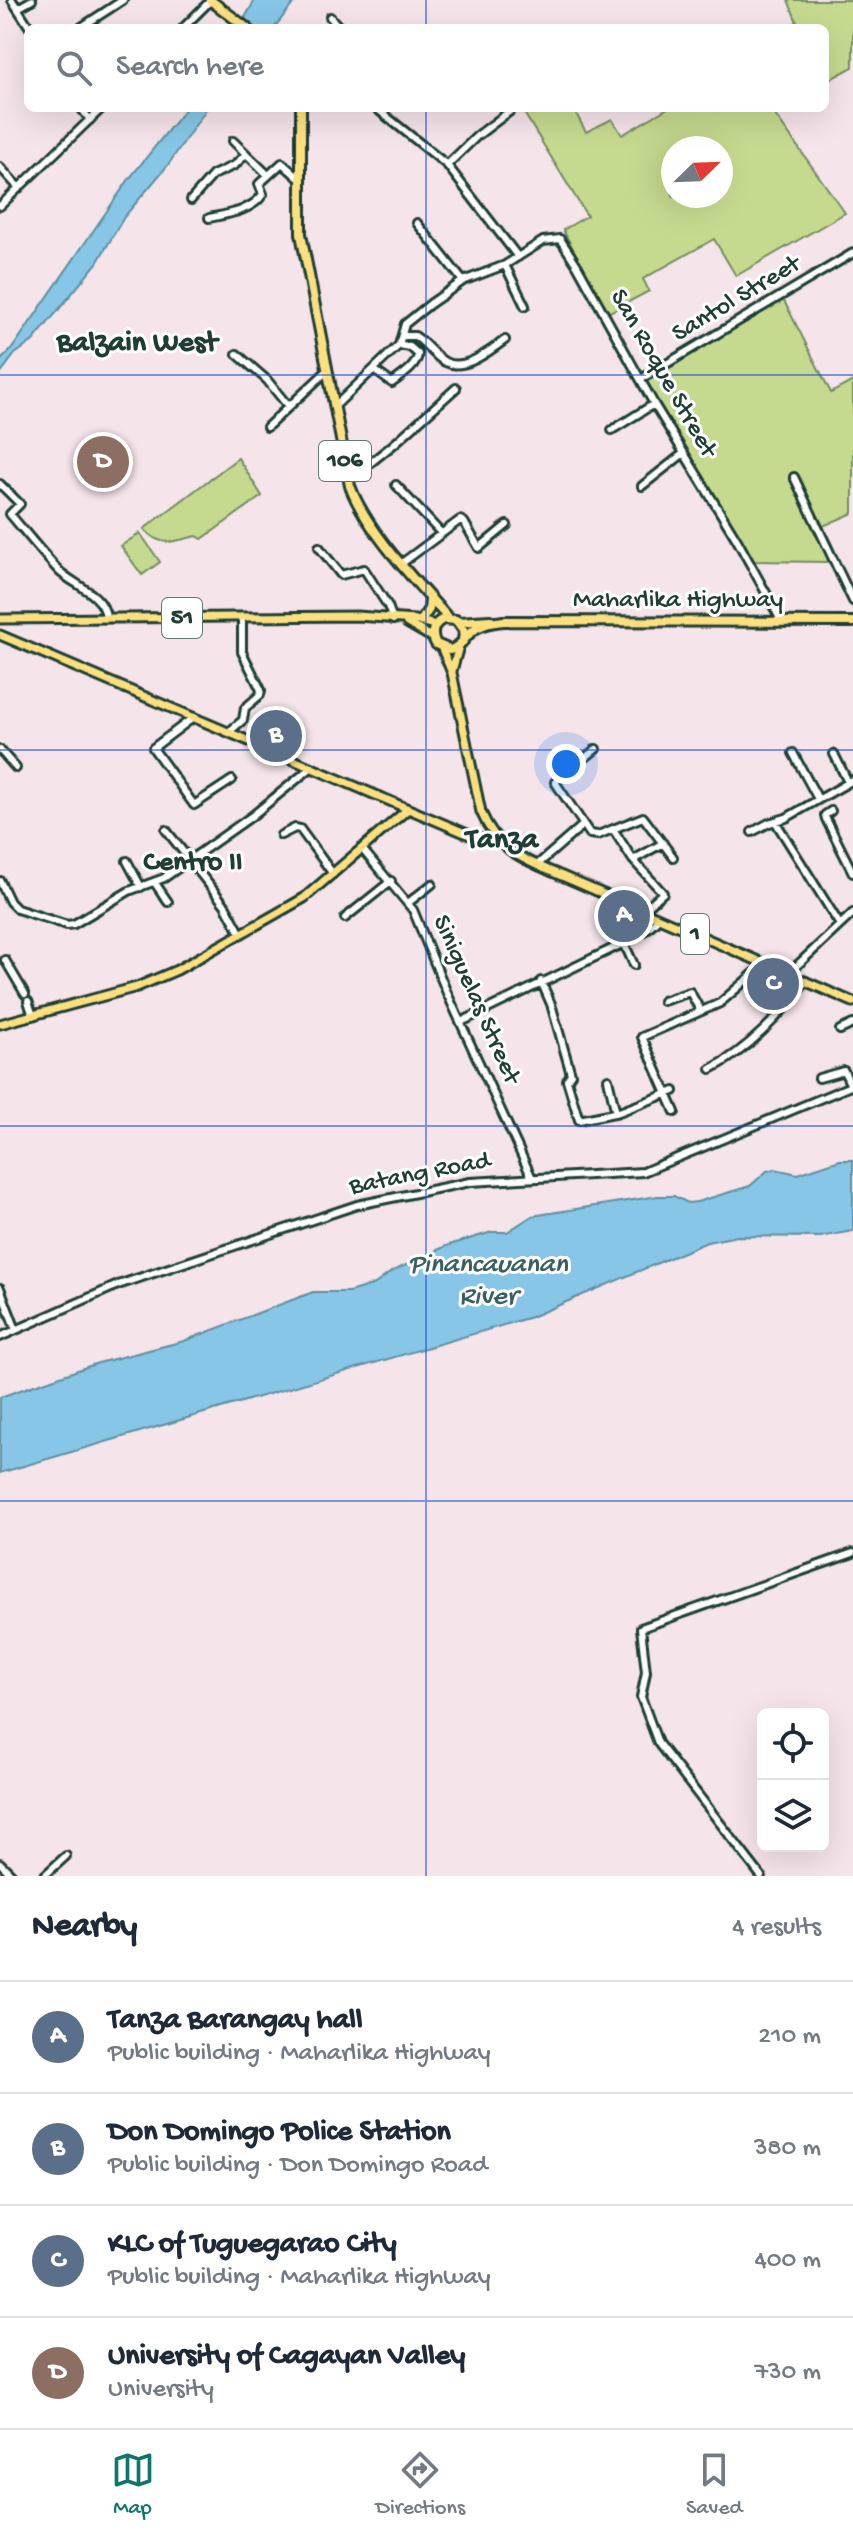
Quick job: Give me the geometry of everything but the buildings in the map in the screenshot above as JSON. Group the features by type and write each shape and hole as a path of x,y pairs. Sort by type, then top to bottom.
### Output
{"highway":[{"path":"211,0 242,24"},
{"name":"106","path":"301,112 300,216 304,250 349,480 361,510 430,600 448,618"},
{"path":"421,621 429,609 430,600"},
{"name":"106","path":"430,600 436,624"},
{"path":"448,618 458,622 464,631 461,644 450,650 442,649 433,638 436,624 448,618"},
{"name":"Maharlika Highway","path":"458,622 478,618 503,621 853,622"},
{"name":"Maharlika Highway","path":"461,644 472,631 484,624 503,621"}],"main road":[{"name":"51","path":"2,617 360,617 436,624"},
{"name":"51","path":"397,620 413,625 433,638"},
{"path":"0,635 479,839 496,839 481,812 452,673 442,649"},
{"path":"452,673 461,644"},
{"path":"0,1024 161,978 304,898 408,809"},
{"name":"1","path":"496,839 510,852 537,865 853,1002"}],"street":[{"path":"12,0 28,24"},
{"path":"18,8 32,0"},
{"path":"86,24 123,0"},
{"path":"187,24 211,0"},
{"path":"330,17 336,24"},
{"path":"84,112 90,120"},
{"path":"0,206 98,112"},
{"path":"380,112 447,165 518,257"},
{"path":"447,165 477,136 509,112"},
{"path":"233,141 268,175"},
{"path":"191,200 213,175 235,165 246,154"},
{"path":"209,218 252,206 262,196 258,186 283,163 300,179"},
{"path":"0,167 19,188"},
{"path":"417,223 463,281"},
{"name":"San Roque Street","path":"402,336 401,330 405,324 463,281 505,265 543,241 560,239 782,622"},
{"name":"Santol Street","path":"641,379 853,253"},
{"path":"505,265 525,306"},
{"path":"335,406 399,345 402,336 415,336 446,362 460,364 475,359 505,340"},
{"path":"399,345 410,347 418,354"},
{"path":"418,354 430,348"},
{"path":"237,354 267,380 288,406"},
{"path":"374,370 392,383 417,362 418,354"},
{"path":"267,427 328,370"},
{"path":"349,480 456,388"},
{"path":"612,430 654,404"},
{"path":"642,486 684,453"},
{"path":"794,477 853,601"},
{"path":"0,484 20,504 10,514 58,569 85,587 104,609 106,617"},
{"path":"396,485 441,533"},
{"path":"402,563 460,520 479,548 507,525"},
{"path":"319,547 338,573 344,575 364,569 397,620"},
{"path":"230,731 243,720 245,708 260,695 261,690 242,652 242,619"},
{"path":"194,717 153,748 194,805 232,780"},
{"path":"596,749 555,782 583,825 592,835 643,817 673,857"},
{"path":"0,750 16,768"},
{"path":"793,753 818,799"},
{"path":"752,832 786,818 851,781 834,754"},
{"path":"0,881 17,909 67,925 80,921 121,895 155,883 190,861 312,767"},
{"path":"828,813 853,873"},
{"path":"775,821 840,925"},
{"path":"537,865 583,825"},
{"path":"281,835 295,828 300,829 334,875"},
{"path":"613,829 633,860 663,893 642,911"},
{"path":"166,830 225,905 241,934"},
{"path":"633,860 663,843"},
{"name":"Siniguelas Street","path":"363,850 408,903 532,1178"},
{"path":"127,861 141,887"},
{"path":"345,918 391,881"},
{"path":"155,883 168,902"},
{"path":"408,903 432,884"},
{"path":"788,974 853,913"},
{"path":"461,1022 624,943 659,918"},
{"path":"624,943 634,965"},
{"path":"5,960 33,1016"},
{"path":"675,1112 642,1040 643,1036 720,1003 766,963"},
{"path":"541,981 551,1004 571,1074 567,1079 578,1119 583,1121 616,1113 674,1091"},
{"path":"711,1069 741,1050 806,981"},
{"path":"663,1001 690,992 700,1010"},
{"path":"840,1030 853,1024"},
{"path":"819,1078 844,1071 852,1085"},
{"path":"608,1079 616,1113"},
{"name":"Batang Road","path":"0,1337 118,1285 357,1205 443,1186 643,1172 852,1085"},
{"path":"0,1288 16,1330"},
{"path":"761,1876 658,1743 641,1697 646,1672 641,1628 853,1553"},
{"path":"44,1876 66,1856"},
{"path":"0,1863 13,1876"},
{"path":"52,1869 59,1876"}],"green space":[{"path":"788,0 853,0 853,67 829,80 829,24 793,24 797,22"},
{"path":"523,112 575,112 586,132 612,119 622,135 661,112 773,112 845,213 736,276 714,239 643,279 649,291 608,313 563,230 587,216"},
{"path":"783,299 831,393 853,381 853,513 823,526 838,558 826,562 752,561 645,381"},
{"path":"238,458 262,496 202,539 197,536 162,541 144,529"},
{"path":"140,533 160,562 142,575 121,546"}],"water":[{"path":"255,0 296,0 277,24 241,24"},
{"path":"183,112 204,112 168,165 124,217 97,263 33,341 15,354 0,374 0,361 11,350 129,179"},
{"name":"Pinancauanan River","path":"840,1160 853,1160 853,1231 820,1237 737,1236 707,1242 531,1317 0,1473 0,1397 98,1363 184,1341 313,1292 349,1292 375,1284 391,1272 446,1246 492,1232 507,1232 532,1216 658,1196 674,1196 688,1203 697,1202 750,1186 767,1171 775,1169 798,1174"}],"place":[{"name":"University of Cagayan Valley","path":"103,462"},
{"name":"Don Domingo Police Station","path":"276,736"},
{"name":"Tanza Barangay hall","path":"624,916"},
{"name":"KLC of Tuguegarao City","path":"773,984"}],"district":[{"name":"Balzain West","path":"137,344"},
{"name":"Tanza","path":"502,841"},
{"name":"Centro II","path":"193,863"}]}
